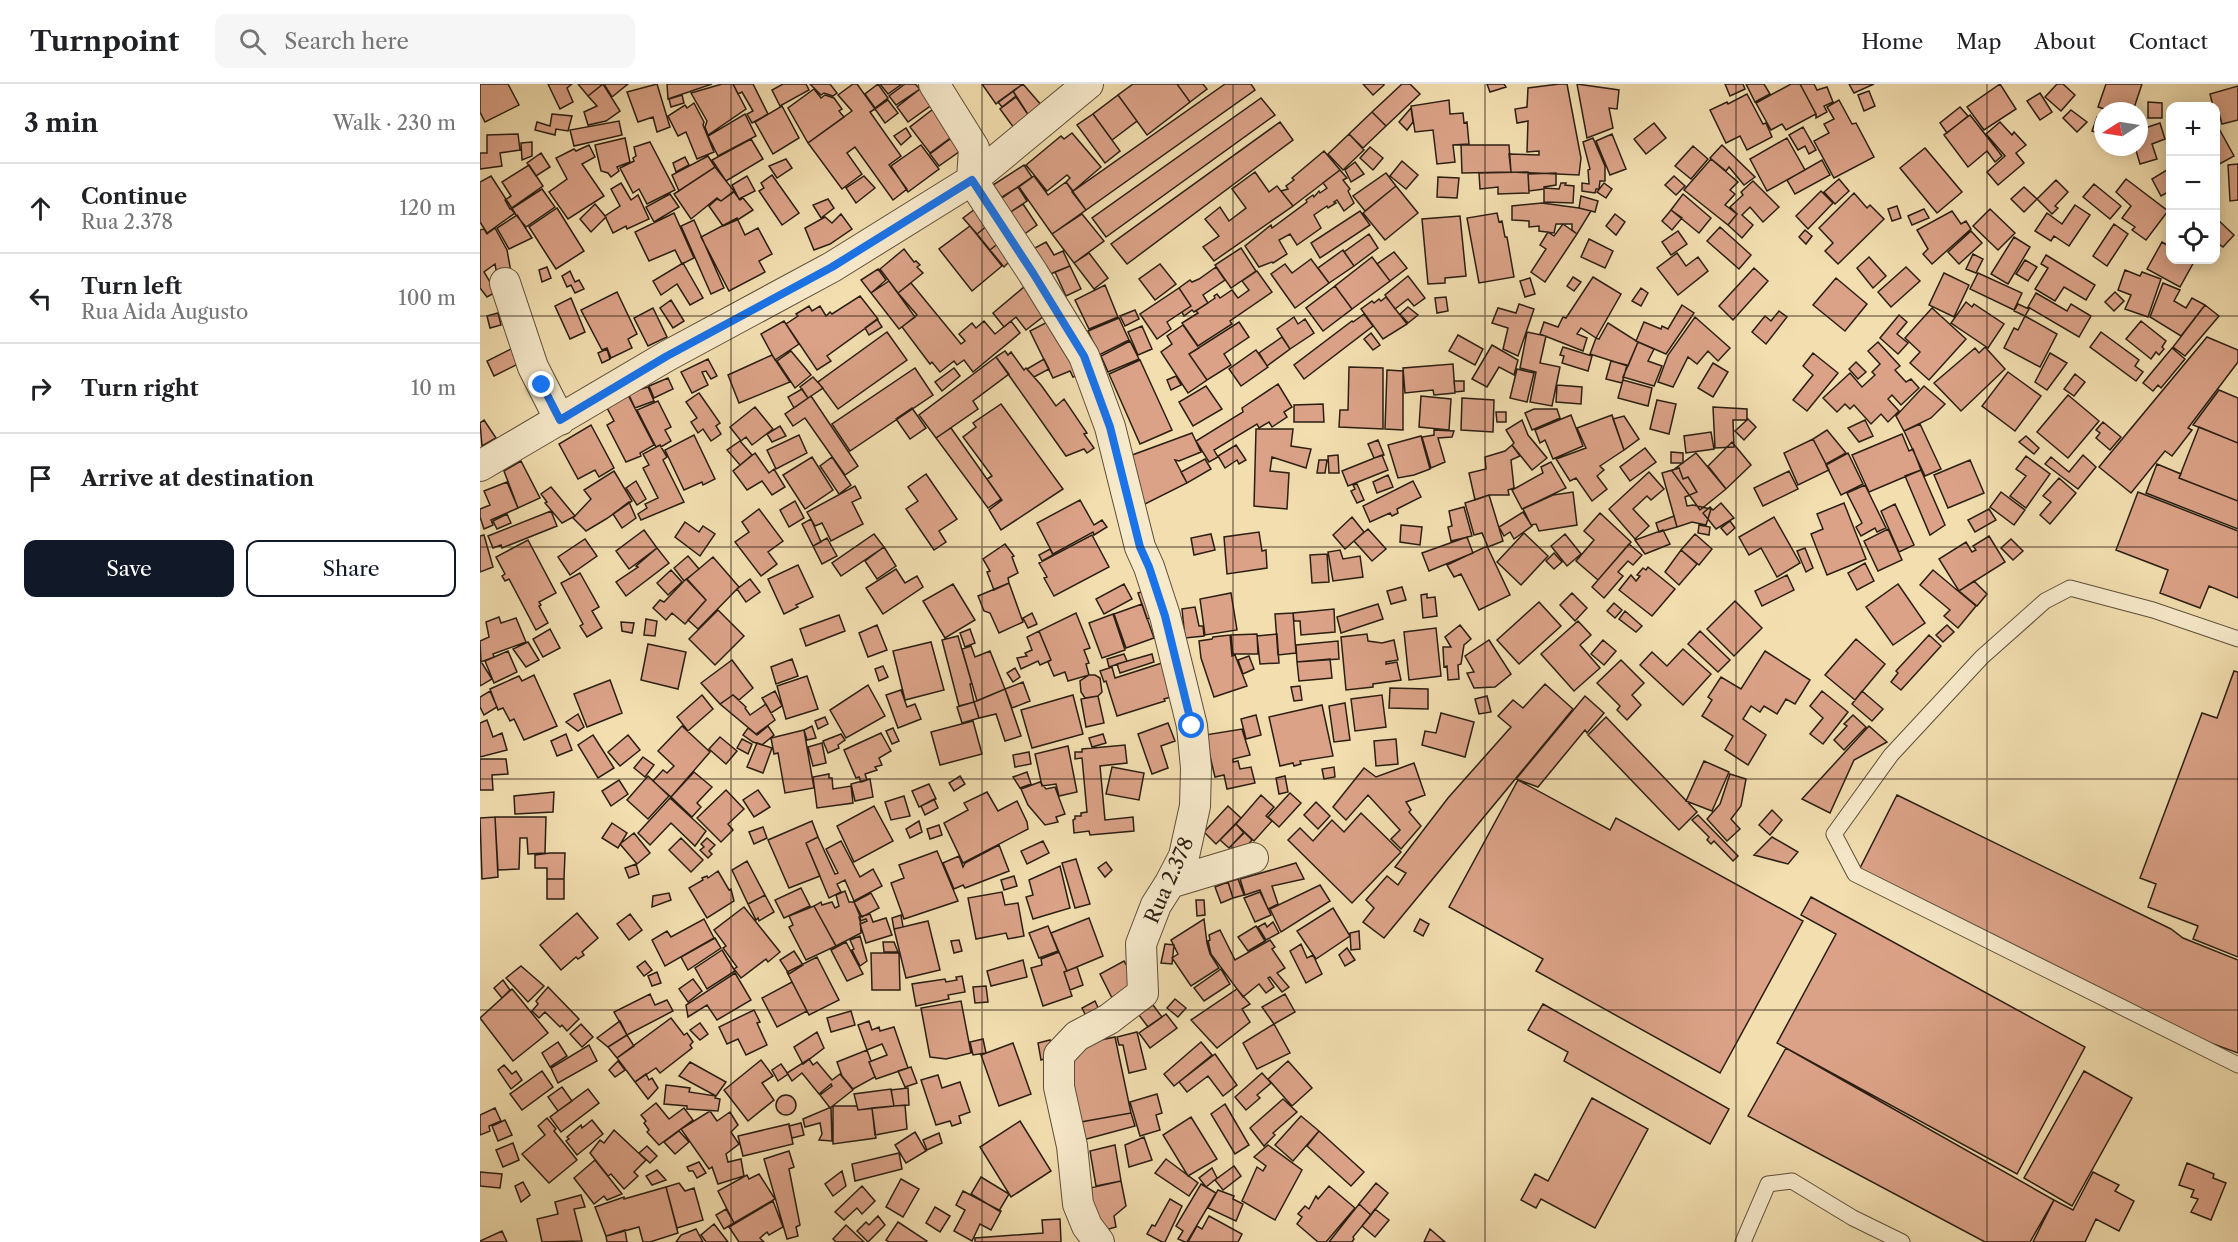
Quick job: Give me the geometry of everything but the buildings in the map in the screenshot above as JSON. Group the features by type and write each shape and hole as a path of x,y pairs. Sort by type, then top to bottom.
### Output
{"street":[{"path":"934,84 974,148 972,180"},
{"path":"480,466 667,356 832,267 972,180 1088,84"},
{"name":"Rua 2.378","path":"972,180 1084,356 1110,427 1140,547 1165,616 1192,726 1196,768 1195,806 1190,836 1184,856 1156,905 1141,944 1143,993 1109,1019 1077,1036 1059,1055 1059,1087 1072,1146 1078,1204 1087,1227 1099,1242"},
{"path":"505,283 533,367 560,420"},
{"path":"1170,883 1253,858"}],"lane":[{"path":"2238,639 2153,610 2070,588 2045,601 1982,657 1891,755 1834,834 1855,874 2238,1065"},
{"path":"1743,1242 1768,1184 1792,1181 1853,1218 1902,1242"}],"route":[{"path":"542,385 560,420 667,356 832,267 972,180 1084,356 1110,427 1140,547 1165,616 1192,726"}]}
